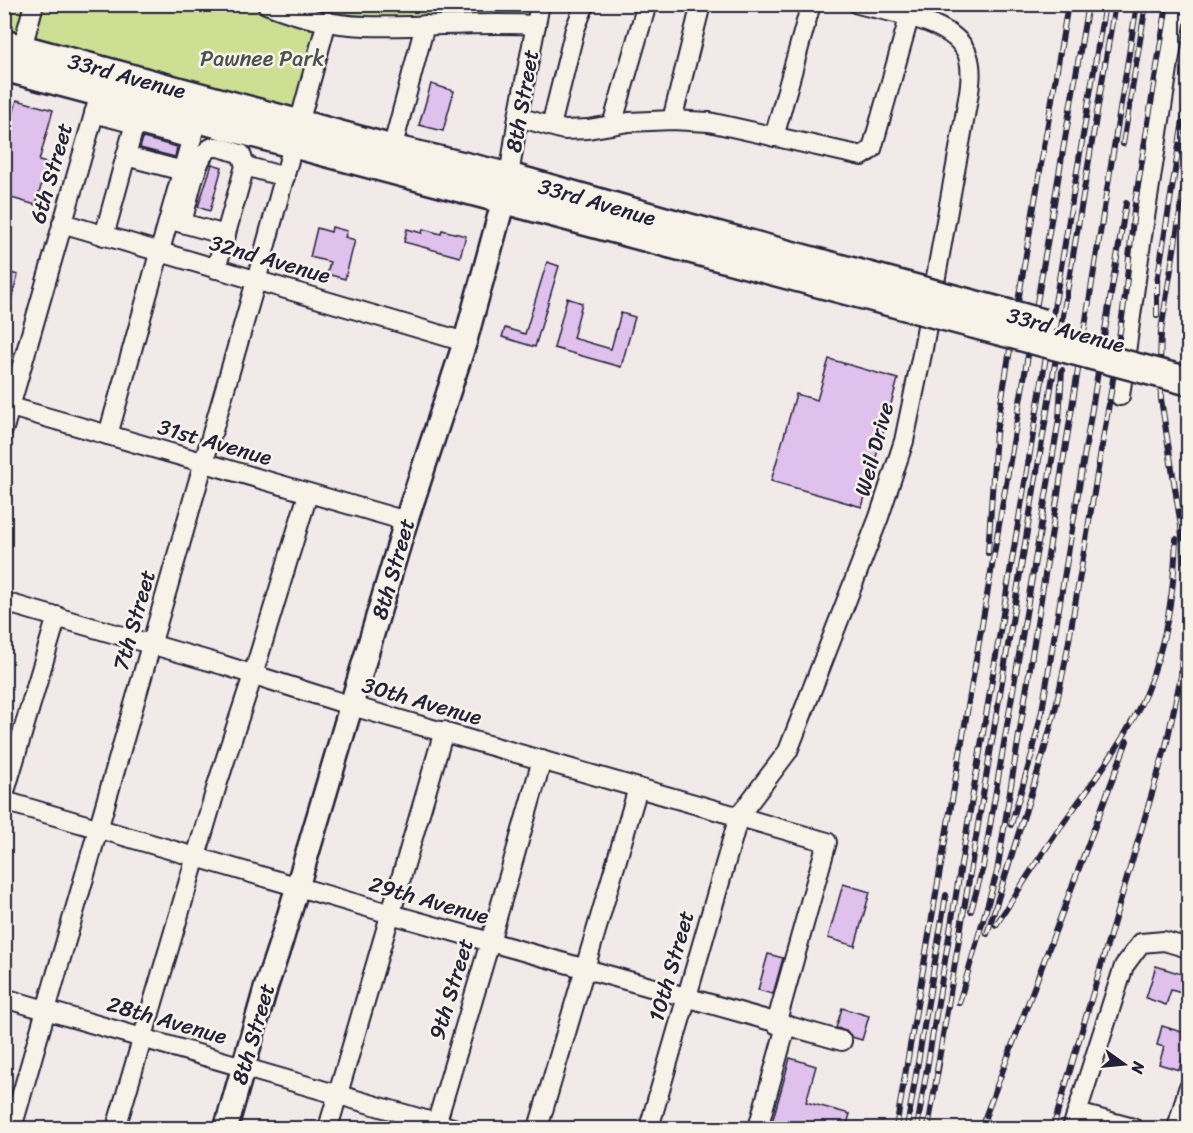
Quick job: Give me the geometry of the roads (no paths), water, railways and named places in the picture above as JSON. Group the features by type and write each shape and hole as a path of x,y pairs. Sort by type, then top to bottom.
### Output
{"highway":[{"name":"33rd Avenue","path":"10,53 100,92 196,138 297,134 392,149 506,189"},
{"name":"33rd Avenue","path":"100,92 297,134 506,189 673,234 1188,381"},
{"name":"33rd Avenue","path":"673,234 1188,363"}],"main road":[{"name":"8th Street","path":"225,1128 406,521 465,342 506,189"}],"street":[{"path":"10,53 34,4"},
{"path":"266,4 298,15 363,26 505,23 536,25"},
{"name":"8th Street","path":"506,189 540,4"},
{"path":"551,126 575,29 585,4"},
{"path":"612,125 647,4"},
{"path":"672,120 701,4"},
{"path":"774,137 811,4"},
{"path":"518,117 564,130 588,129 629,122 672,120 709,122 862,156 872,149 909,18 858,4"},
{"path":"1120,396 1142,232 1178,4"},
{"name":"Weil Drive","path":"739,816 788,751 879,517 904,441 965,116 970,78 968,55 954,36 936,25 909,18"},
{"name":"7th Street","path":"12,1128 256,281 327,21"},
{"path":"392,149 425,25"},
{"path":"100,92 135,123 196,138 215,147 241,154 245,166 216,269"},
{"name":"6th Street","path":"4,428 8,406 100,92"},
{"path":"104,236 135,123"},
{"path":"176,221 183,171 196,138"},
{"path":"108,435 159,253 176,221 200,159 196,138"},
{"path":"126,156 183,171"},
{"path":"245,166 285,177"},
{"path":"176,221 226,235"},
{"name":"32nd Avenue","path":"62,223 465,342"},
{"name":"31st Avenue","path":"8,406 406,521"},
{"path":"116,1128 218,782 308,494"},
{"name":"30th Avenue","path":"4,602 152,644 352,706 827,842 781,1025"},
{"path":"4,795 57,616"},
{"path":"328,1128 444,732"},
{"name":"9th Street","path":"441,1127 490,942 542,760"},
{"path":"538,1128 638,788"},
{"name":"29th Avenue","path":"4,801 391,914 842,1041"},
{"name":"10th Street","path":"649,1128 739,816"},
{"path":"1133,1128 1075,1121 1124,966 1141,943 1164,940 1188,948"},
{"name":"28th Avenue","path":"4,998 441,1127"},
{"path":"758,1128 781,1025"},
{"path":"1177,1128 1188,1089"}],"railway":[{"path":"988,553 996,433 1068,4"},
{"path":"896,1128 1088,4"},
{"path":"917,1128 1105,4"},
{"path":"937,1071 1115,4"},
{"path":"959,1003 997,872 1137,4"},
{"path":"1123,144 1146,4"},
{"path":"987,934 1043,755 1066,658 1112,386 1125,297 1134,210 1167,4"},
{"path":"1157,316 1157,282 1188,90"},
{"path":"1053,1128 1166,746 1181,676 1186,582 1181,526 1161,399 1160,365 1161,331 1188,163"},
{"path":"1011,825 1042,711 1126,203"},
{"path":"971,911 983,867 1059,419 1062,370"},
{"path":"996,925 1112,754 1137,712 1154,671 1166,627 1173,583 1176,539"},
{"path":"981,1128 1127,741"},
{"path":"907,1128 946,895"},
{"path":"928,1128 939,1064"}],"park label":[{"name":"Pawnee Park","path":"262,58"}]}
